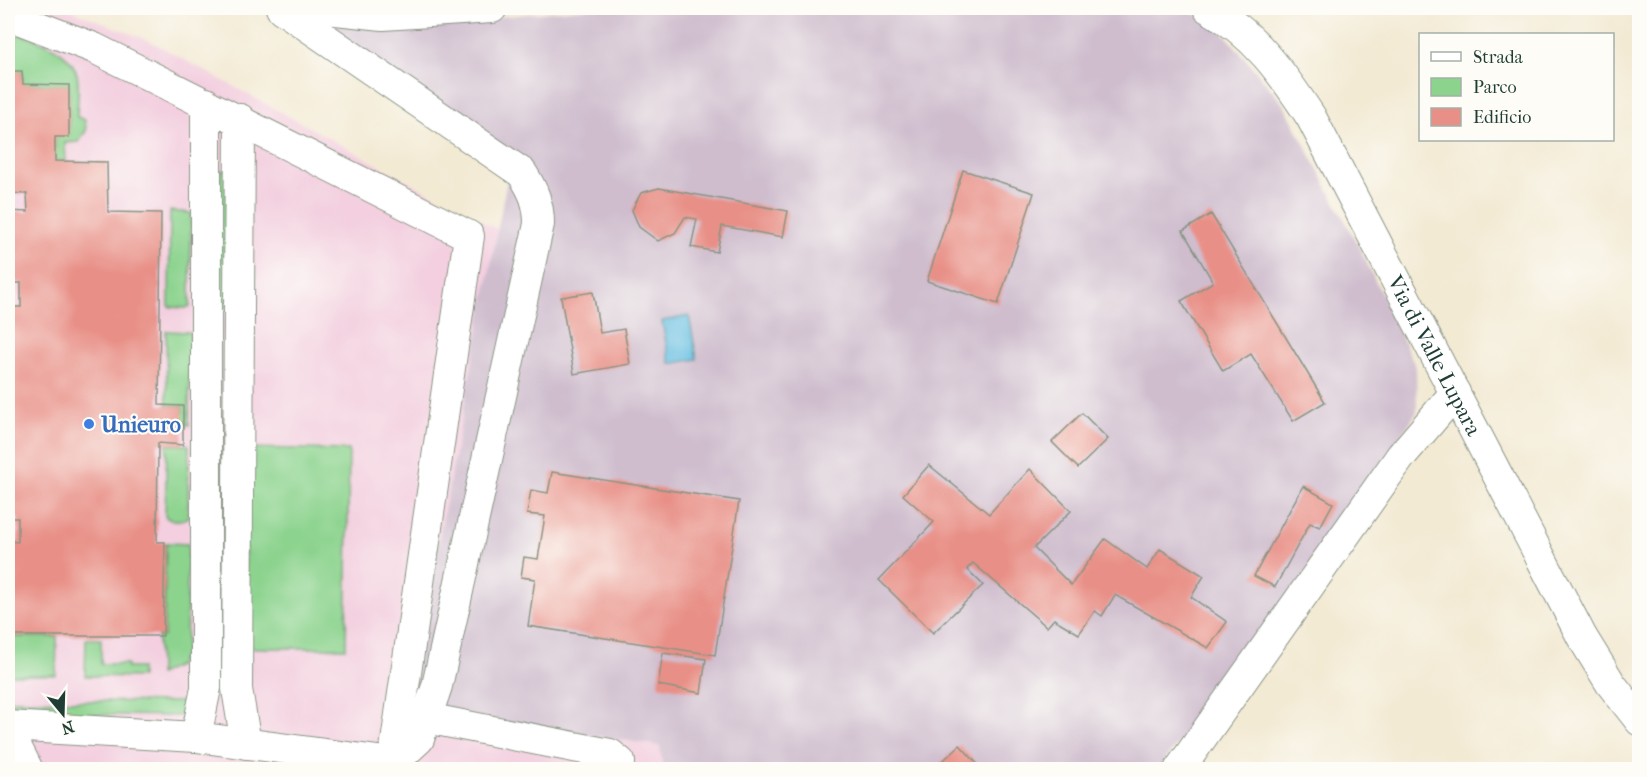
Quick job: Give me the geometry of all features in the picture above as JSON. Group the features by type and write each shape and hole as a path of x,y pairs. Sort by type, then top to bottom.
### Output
{"street":[{"path":"281,8 522,173 533,190 539,211 539,224 437,686 419,739 393,763"},
{"path":"317,8 383,15 492,8"},
{"name":"Via di Valle Lupara","path":"1208,8 1252,40 1292,87 1371,229 1582,637 1611,684 1640,721"},
{"path":"8,15 94,48 240,119 468,236 393,763"},
{"path":"196,737 206,688 206,102"},
{"path":"240,119 237,689 246,744"},
{"path":"1179,770 1401,456 1455,393"},
{"path":"426,718 610,754 620,762 619,770"},
{"path":"28,770 8,728 196,737 393,763"}],"shaded area":[{"path":"8,8 65,8 150,41 500,231 406,713 455,714 660,746 663,769 8,769"},
{"path":"589,8 1182,8 1218,26 1284,105 1366,261 1416,368 1417,412 1258,643 1158,769 663,769 660,746 455,714 406,713 507,180 320,19 416,25"}],"green space":[{"path":"8,31 58,50 73,65 77,74 77,117 85,120 86,131 78,142 65,143 66,161 55,161 55,137 69,136 69,85 23,84 22,71 8,71"},
{"path":"228,171 228,307 219,308 219,172"},
{"path":"170,211 191,213 190,306 186,308 169,307"},
{"path":"166,331 190,332 189,425 182,425 183,406 167,405"},
{"path":"167,445 189,445 188,517 179,520 165,516"},
{"path":"247,448 349,450 346,648 244,648"},
{"path":"166,543 188,544 186,651 179,665 159,675 158,637 164,636"},
{"path":"8,637 57,637 56,675 8,675"},
{"path":"86,639 101,639 101,664 127,664 127,668 141,668 141,677 85,676"},
{"path":"8,700 181,702 186,708 182,715 175,716 8,713"}],"water":[{"path":"689,316 697,359 670,364 662,321"}],"building":[{"name":"Unieuro","path":"8,71 22,71 23,84 69,85 69,137 55,137 55,161 107,162 108,212 161,213 159,405 183,406 183,445 158,443 157,542 165,542 163,636 8,636 8,541 18,542 18,518 8,518 8,307 21,307 21,283 8,283 8,211 28,212 27,194 9,193"},
{"path":"963,170 1034,193 998,304 927,281"},
{"path":"659,188 788,211 783,237 722,226 717,252 691,247 697,219 685,217 675,233 658,241 639,227 632,210 641,193"},
{"path":"1211,214 1325,402 1293,421 1251,354 1223,371 1181,301 1213,282 1183,231"},
{"path":"593,292 600,333 624,329 630,364 574,374 561,297"},
{"path":"1082,413 1108,439 1078,468 1052,442"},
{"path":"929,465 989,514 1030,469 1071,511 1034,548 1071,585 1105,539 1147,569 1160,549 1204,576 1191,597 1227,622 1208,648 1115,595 1102,616 1095,611 1079,634 1054,619 1047,627 973,563 967,569 983,585 933,633 879,580 934,522 903,495"},
{"path":"552,472 739,501 715,655 528,626 535,579 521,577 524,557 538,559 545,516 527,514 531,490 548,493"},
{"path":"1303,486 1333,503 1320,527 1310,523 1275,587 1254,576"},
{"path":"663,653 706,659 701,693 658,685"},
{"path":"960,745 983,770 933,770"}],"place":[{"name":"Unieuro","path":"89,424"}]}
